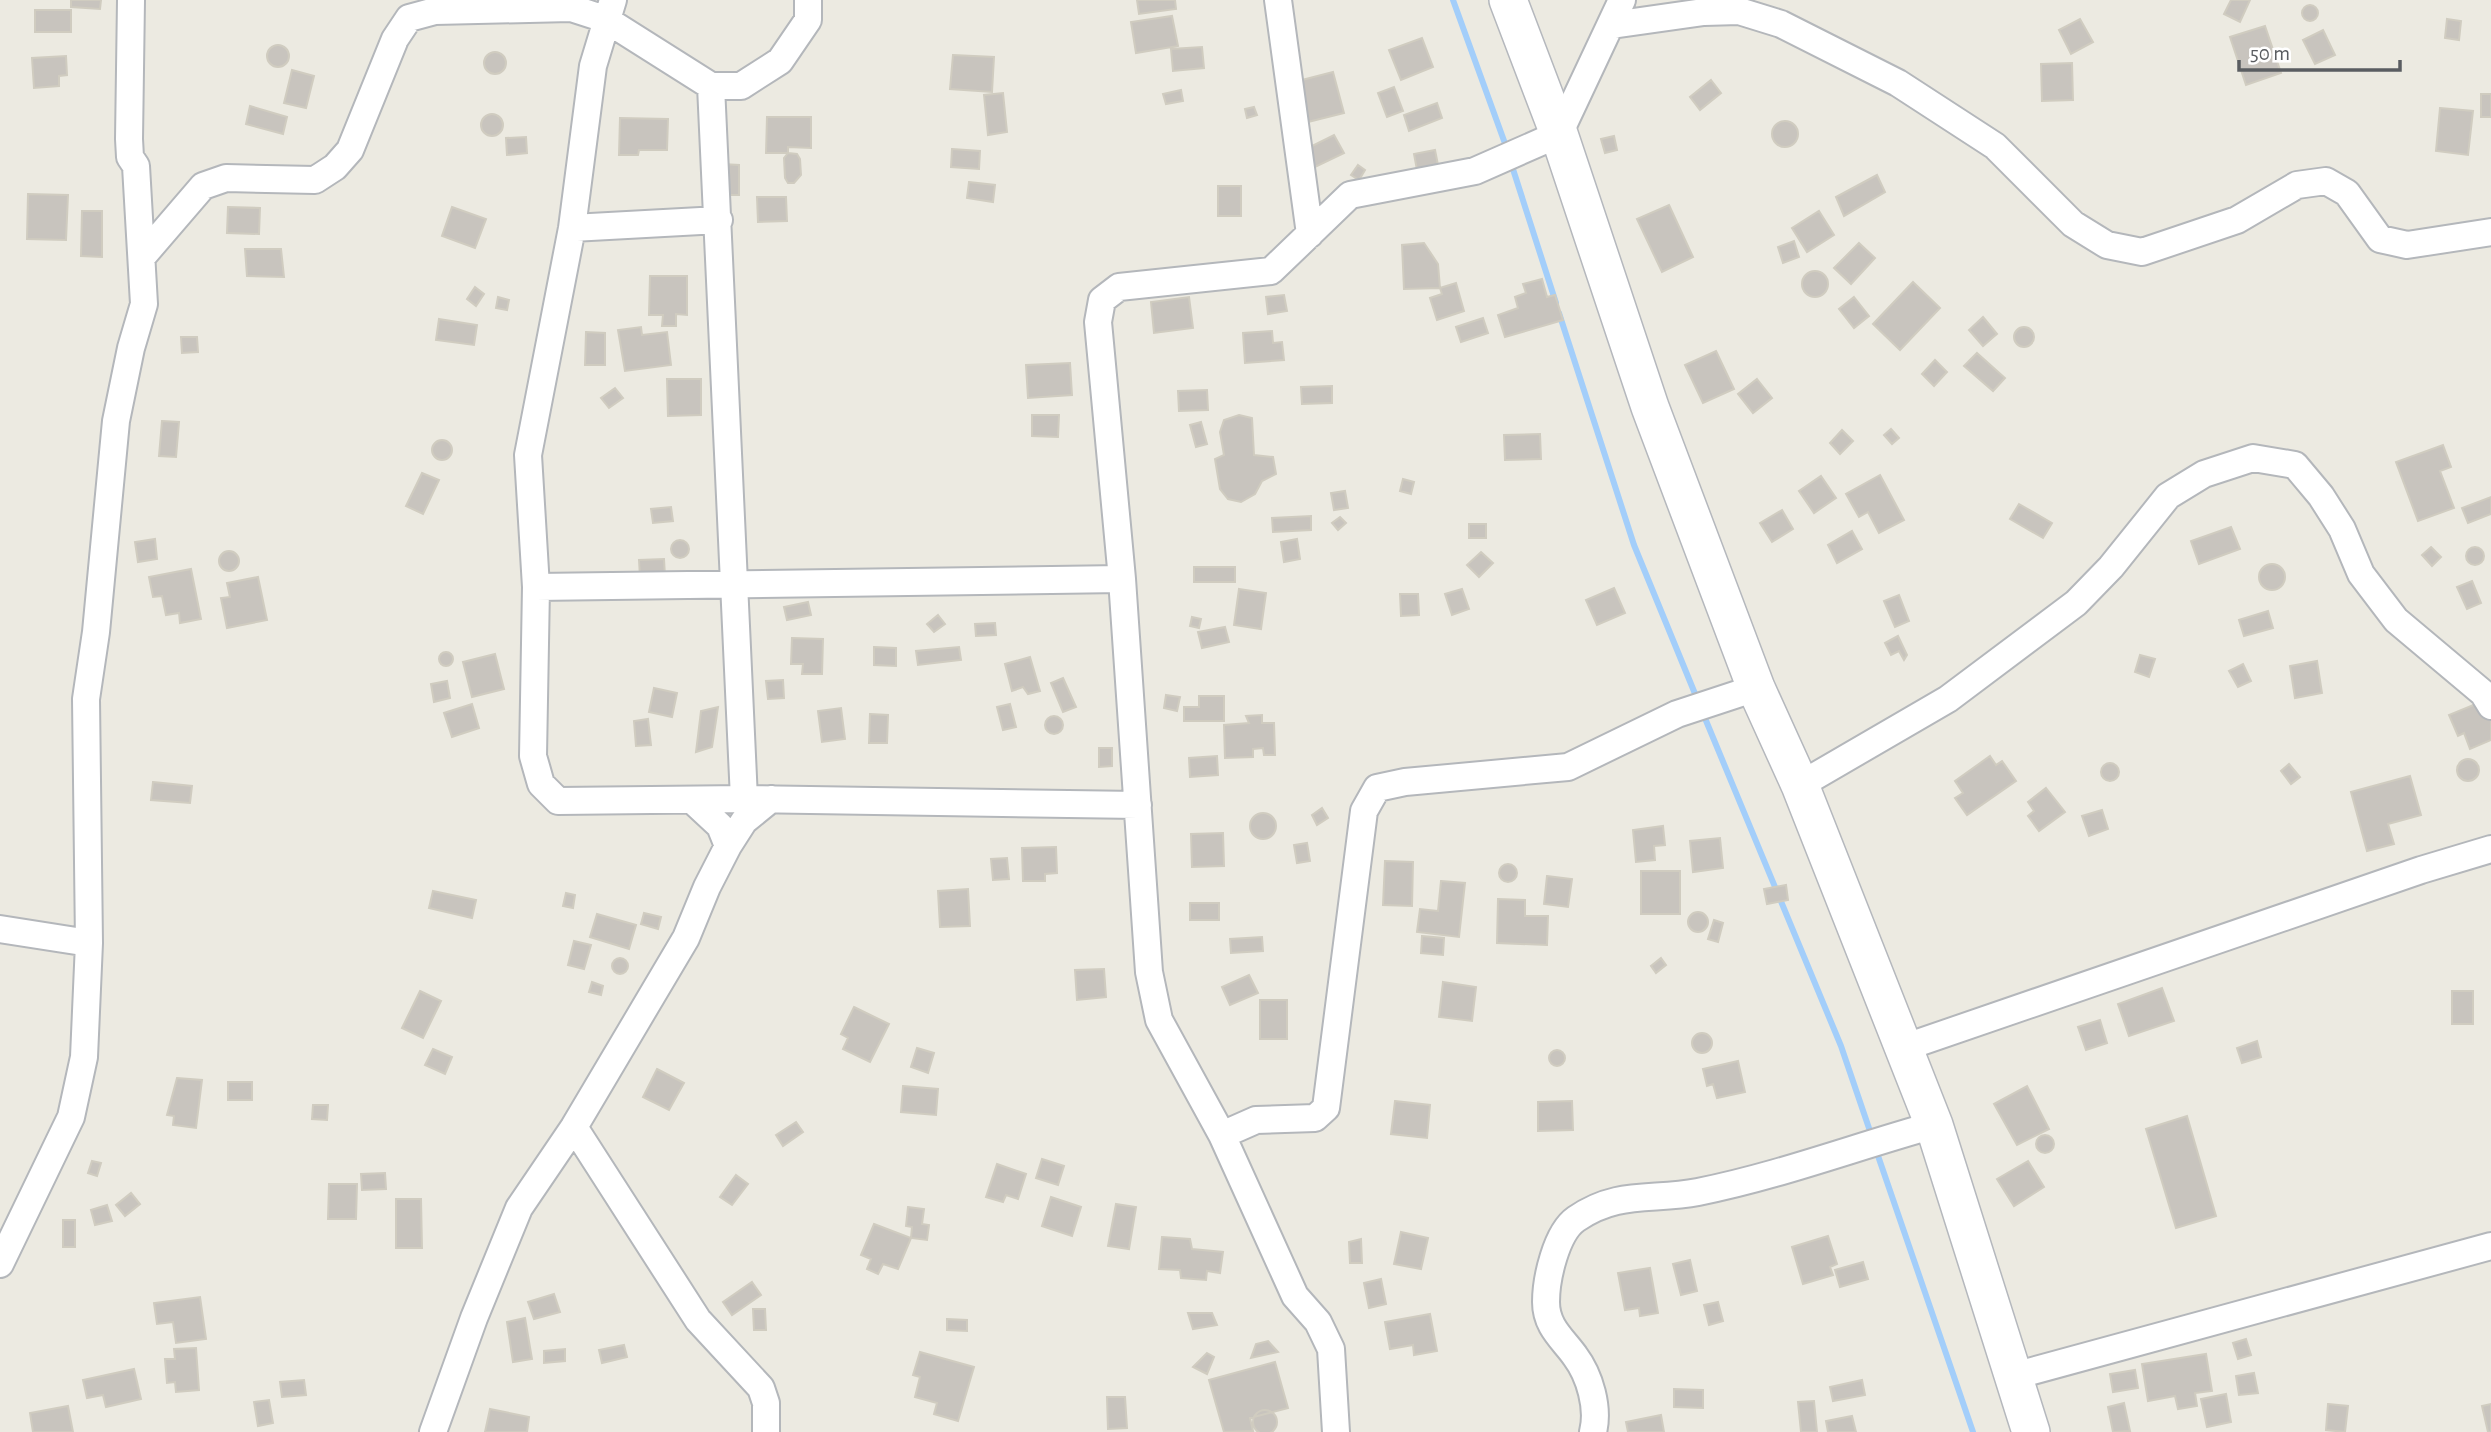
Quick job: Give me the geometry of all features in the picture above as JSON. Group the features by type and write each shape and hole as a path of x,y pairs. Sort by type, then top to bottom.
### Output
{"street":[{"path":"0,1264 71,1117 84,1057 89,943 86,699 96,632 116,421 131,348 144,304 136,166 130,157 129,139 131,0"},
{"path":"142,257 204,186 226,178 315,180 335,167 350,150 395,39 409,18 435,10 609,10 711,86 741,86 780,61 808,20 808,0"},
{"path":"1278,0 1310,233"},
{"path":"1508,0 1559,134 1650,407 1756,688 1800,785 1934,1125 2031,1432"},
{"path":"1336,1432 1331,1349 1318,1322 1295,1296 1222,1135 1159,1020 1149,972 1122,579 1098,323 1102,300 1119,287 1271,271 1350,195 1475,171 1559,134 1622,0"},
{"path":"609,10 593,66 572,228 528,455 536,587 533,756 541,784 558,801 771,799 1138,805"},
{"path":"1612,25 1704,12 1739,10 1781,24 1898,83 1995,146 2073,223 2107,245 2142,252 2237,220 2297,185 2326,181 2347,193 2380,239 2407,245 2434,244 2491,232"},
{"path":"711,86 744,799"},
{"path":"572,228 719,220"},
{"path":"1800,785 1948,699 2076,603 2111,567 2168,496 2204,474 2253,458 2295,465 2321,496 2342,529 2361,574 2396,620 2483,693 2491,706"},
{"path":"536,587 1122,579"},
{"path":"1222,1135 1256,1120 1315,1118 1326,1108 1364,811 1377,788 1405,782 1568,767 1677,715 1756,688"},
{"path":"433,1432 474,1318 519,1208 574,1127 686,938 728,846 744,821 771,799"},
{"path":"692,800 720,826 728,846"},
{"path":"1903,1048 2491,849"},
{"path":"0,929 89,943"},
{"path":"1593,1432 1596,1423 1591,1387 1576,1357 1553,1332 1546,1304 1552,1257 1573,1221 1608,1201 1696,1192 1779,1171 1934,1125"},
{"path":"574,1127 698,1320 761,1388 766,1403 766,1432"},
{"path":"2014,1376 2491,1246"}],"building":[{"path":"71,0 101,0 100,9 71,7"},
{"path":"1137,0 1175,0 1176,9 1139,14"},
{"path":"2231,0 2250,0 2240,22 2224,14"},
{"path":"2310,5 2316,7 2316,19 2310,21 2304,19 2302,13 2304,7"},
{"path":"35,10 71,10 71,32 35,32"},
{"path":"1172,16 1178,46 1136,53 1131,22"},
{"path":"2080,19 2093,42 2071,54 2059,30"},
{"path":"2447,19 2461,21 2459,40 2445,38"},
{"path":"2265,26 2281,73 2246,85 2230,37"},
{"path":"2323,30 2335,55 2315,64 2303,40"},
{"path":"1422,38 1433,67 1401,80 1389,50"},
{"path":"278,45 286,48 289,56 286,64 278,67 270,64 267,56 270,48"},
{"path":"1202,47 1204,68 1173,71 1171,49"},
{"path":"495,52 503,55 506,63 503,71 495,74 487,71 484,63 487,55"},
{"path":"953,55 994,57 992,92 950,89"},
{"path":"66,56 67,75 59,76 59,86 34,88 32,58"},
{"path":"2072,63 2073,100 2042,101 2041,64"},
{"path":"292,70 314,76 306,108 284,103"},
{"path":"1333,72 1344,113 1308,122 1298,81"},
{"path":"1711,80 1721,93 1700,110 1690,97"},
{"path":"1394,87 1403,111 1387,117 1378,93"},
{"path":"1181,90 1183,101 1166,104 1163,94"},
{"path":"1003,93 1007,132 988,135 984,95"},
{"path":"2481,94 2491,94 2491,117 2481,117"},
{"path":"1437,103 1442,118 1409,131 1404,115"},
{"path":"250,106 287,117 283,134 246,124"},
{"path":"1254,107 1257,115 1247,118 1245,109"},
{"path":"2440,108 2473,111 2468,155 2436,151"},
{"path":"492,114 500,117 503,125 500,133 492,136 484,133 481,125 484,117"},
{"path":"767,117 811,117 811,148 788,147 788,153 766,153"},
{"path":"620,118 668,119 667,150 639,150 638,155 619,155"},
{"path":"1785,121 1794,125 1798,134 1794,143 1785,147 1776,143 1772,134 1776,125"},
{"path":"1334,135 1344,153 1313,168 1304,150"},
{"path":"1614,136 1617,150 1605,153 1601,139"},
{"path":"526,137 527,153 507,155 506,138"},
{"path":"952,149 980,151 979,169 951,167"},
{"path":"1435,150 1438,165 1417,170 1414,154"},
{"path":"788,153 797,154 800,159 801,175 794,183 788,183 785,178 784,158"},
{"path":"722,164 739,165 739,195 721,195"},
{"path":"1358,165 1365,170 1359,180 1351,175"},
{"path":"1877,175 1885,192 1844,216 1836,197"},
{"path":"969,182 995,185 993,202 967,198"},
{"path":"1218,186 1241,186 1241,216 1218,216"},
{"path":"28,194 68,195 66,240 27,239"},
{"path":"757,197 786,197 787,221 758,222"},
{"path":"1669,205 1693,257 1662,272 1637,219"},
{"path":"228,207 260,208 259,234 227,233"},
{"path":"452,207 486,219 475,248 442,236"},
{"path":"82,211 102,211 102,257 81,256"},
{"path":"1819,211 1834,235 1807,252 1792,228"},
{"path":"1794,241 1799,257 1783,263 1778,247"},
{"path":"1424,243 1438,264 1440,288 1404,289 1402,245"},
{"path":"1859,243 1875,258 1851,284 1834,268"},
{"path":"245,249 281,249 284,277 247,276"},
{"path":"1815,271 1824,275 1828,284 1824,293 1815,297 1806,293 1802,284 1806,275"},
{"path":"650,276 687,276 687,315 676,314 676,326 662,326 663,315 649,315"},
{"path":"1542,279 1547,297 1555,295 1563,320 1505,337 1498,315 1518,308 1515,297 1526,293 1523,284"},
{"path":"1913,282 1940,308 1900,350 1873,324"},
{"path":"1456,283 1464,311 1437,320 1430,298 1442,294 1440,288"},
{"path":"475,287 484,294 476,306 467,299"},
{"path":"1284,295 1287,311 1268,314 1266,297"},
{"path":"498,297 509,300 507,310 496,308"},
{"path":"1189,297 1193,328 1154,333 1151,302"},
{"path":"1854,297 1869,316 1854,328 1839,309"},
{"path":"1983,317 1997,334 1983,346 1969,330"},
{"path":"1483,318 1488,333 1461,342 1456,327"},
{"path":"439,319 477,325 474,345 436,340"},
{"path":"641,327 642,335 667,332 671,365 625,371 618,330"},
{"path":"2024,327 2031,330 2034,337 2031,344 2024,347 2017,344 2014,337 2017,330"},
{"path":"1272,331 1273,343 1282,342 1284,360 1245,363 1243,333"},
{"path":"586,332 605,333 605,365 585,365"},
{"path":"181,337 197,337 198,352 182,353"},
{"path":"1716,351 1734,389 1703,403 1685,365"},
{"path":"1977,353 2005,378 1993,391 1964,366"},
{"path":"1935,360 1947,372 1934,386 1922,374"},
{"path":"1070,363 1072,395 1028,398 1026,365"},
{"path":"667,379 701,379 701,415 668,416"},
{"path":"1757,379 1772,398 1753,413 1738,394"},
{"path":"1332,386 1332,403 1302,404 1301,387"},
{"path":"615,388 623,398 609,408 601,398"},
{"path":"1207,390 1208,410 1179,411 1178,391"},
{"path":"1032,415 1059,415 1058,437 1032,436"},
{"path":"1239,415 1252,418 1254,455 1273,457 1276,474 1262,481 1255,494 1241,502 1228,499 1220,489 1215,459 1224,455 1220,432 1224,420"},
{"path":"162,421 179,422 176,457 159,456"},
{"path":"1201,422 1207,444 1196,447 1190,425"},
{"path":"1891,429 1899,438 1892,444 1884,435"},
{"path":"1842,430 1853,441 1840,454 1830,443"},
{"path":"1540,434 1541,459 1505,460 1504,435"},
{"path":"442,440 449,443 452,450 449,457 442,460 435,457 432,450 435,443"},
{"path":"2443,445 2451,467 2440,471 2454,508 2418,521 2396,462"},
{"path":"422,473 439,480 423,514 406,506"},
{"path":"1880,475 1904,520 1879,533 1868,512 1859,517 1846,494"},
{"path":"1821,476 1836,498 1814,513 1799,491"},
{"path":"1403,479 1414,482 1411,494 1400,491"},
{"path":"1345,491 1348,508 1334,510 1331,493"},
{"path":"2491,497 2491,514 2468,523 2462,508"},
{"path":"2019,504 2052,523 2043,538 2010,519"},
{"path":"671,507 673,521 653,523 651,509"},
{"path":"1782,510 1793,529 1772,542 1760,523"},
{"path":"1311,516 1311,530 1273,532 1272,518"},
{"path":"1340,517 1346,523 1338,530 1332,523"},
{"path":"1469,524 1486,524 1486,538 1469,538"},
{"path":"2231,527 2240,549 2199,564 2191,541"},
{"path":"1852,531 1862,549 1837,563 1828,545"},
{"path":"155,539 157,559 138,562 135,542"},
{"path":"1297,539 1300,559 1284,562 1281,542"},
{"path":"680,540 686,543 689,549 686,555 680,558 674,555 671,549 674,543"},
{"path":"2431,547 2441,557 2432,566 2422,555"},
{"path":"2475,547 2481,550 2484,556 2481,562 2475,565 2469,562 2466,556 2469,550"},
{"path":"229,551 236,554 239,561 236,568 229,571 222,568 219,561 222,554"},
{"path":"1481,552 1493,563 1479,577 1467,565"},
{"path":"664,559 665,576 640,577 639,560"},
{"path":"2272,564 2281,568 2285,577 2281,586 2272,590 2263,586 2259,577 2263,568"},
{"path":"1194,567 1235,567 1235,582 1194,582"},
{"path":"191,569 201,619 180,623 179,613 166,615 162,596 153,597 149,577"},
{"path":"258,577 267,620 227,628 221,598 230,597 227,583"},
{"path":"2472,581 2481,603 2467,609 2457,587"},
{"path":"1614,588 1625,613 1597,625 1586,600"},
{"path":"1239,589 1266,593 1261,629 1234,625"},
{"path":"1462,589 1469,609 1452,615 1445,594"},
{"path":"1400,594 1418,594 1419,615 1401,616"},
{"path":"1899,595 1909,621 1895,627 1884,601"},
{"path":"808,602 811,615 787,620 784,607"},
{"path":"2268,611 2273,628 2244,636 2239,620"},
{"path":"938,615 945,624 934,632 927,624"},
{"path":"1192,617 1201,619 1199,628 1190,626"},
{"path":"995,623 996,635 976,636 975,624"},
{"path":"1225,627 1229,642 1202,648 1198,632"},
{"path":"1898,636 1907,655 1904,660 1899,651 1891,655 1885,643"},
{"path":"792,638 823,639 822,674 802,674 803,664 791,664"},
{"path":"874,647 896,648 896,666 874,665"},
{"path":"959,647 961,660 918,665 916,651"},
{"path":"446,652 451,654 451,664 446,666 441,664 439,659 441,654"},
{"path":"495,654 504,689 472,697 463,662"},
{"path":"2140,655 2155,659 2149,677 2135,672"},
{"path":"1030,657 1040,691 1028,694 1023,687 1012,691 1005,664"},
{"path":"2317,661 2322,693 2295,698 2290,666"},
{"path":"2243,664 2251,681 2238,687 2229,671"},
{"path":"1063,678 1076,707 1063,712 1051,683"},
{"path":"783,680 784,698 768,699 766,681"},
{"path":"447,681 450,698 434,702 431,684"},
{"path":"654,688 677,693 672,717 649,712"},
{"path":"1166,695 1180,697 1177,711 1164,708"},
{"path":"1199,696 1224,696 1224,721 1184,721 1184,707 1199,707"},
{"path":"2483,701 2491,721 2491,740 2470,749 2464,733 2458,736 2449,715"},
{"path":"472,704 479,728 452,737 444,713"},
{"path":"1010,704 1016,727 1003,730 997,707"},
{"path":"718,707 712,747 696,752 701,711"},
{"path":"841,708 845,739 822,742 818,711"},
{"path":"870,714 888,715 887,743 869,743"},
{"path":"1262,715 1262,723 1274,723 1275,755 1264,755 1263,748 1253,749 1253,757 1225,758 1224,725 1249,723 1246,716"},
{"path":"1054,716 1060,719 1063,725 1060,731 1054,734 1048,731 1045,725 1048,719"},
{"path":"648,719 651,745 636,746 634,721"},
{"path":"1099,748 1112,748 1112,766 1099,767"},
{"path":"1217,756 1218,775 1190,777 1189,758"},
{"path":"1990,756 1996,765 2002,761 2016,781 1967,815 1955,798 1963,793 1955,781"},
{"path":"2468,759 2476,762 2479,770 2476,778 2468,781 2460,778 2457,770 2460,762"},
{"path":"2110,763 2116,766 2119,772 2116,778 2110,781 2104,778 2101,772 2104,766"},
{"path":"2289,764 2300,777 2291,784 2281,771"},
{"path":"2410,776 2421,815 2388,824 2394,844 2367,851 2351,792"},
{"path":"153,782 192,786 190,803 151,800"},
{"path":"2046,788 2065,812 2039,831 2028,816 2034,811 2028,802"},
{"path":"1322,808 1328,818 1317,825 1312,815"},
{"path":"2102,810 2108,829 2089,836 2082,816"},
{"path":"1263,813 1272,817 1276,826 1272,835 1263,839 1254,835 1250,826 1254,817"},
{"path":"1663,826 1665,845 1654,846 1655,860 1636,862 1633,830"},
{"path":"1223,833 1224,866 1192,867 1191,834"},
{"path":"1720,838 1723,868 1693,872 1690,841"},
{"path":"1307,843 1310,861 1297,863 1294,845"},
{"path":"1056,847 1057,873 1045,874 1045,881 1023,881 1022,848"},
{"path":"1007,858 1009,879 993,880 991,859"},
{"path":"1385,861 1413,862 1412,906 1383,905"},
{"path":"1508,864 1514,867 1517,873 1514,879 1508,882 1502,879 1499,873 1502,867"},
{"path":"1641,871 1680,871 1680,914 1641,914"},
{"path":"1547,876 1572,879 1568,907 1544,904"},
{"path":"1441,881 1465,883 1459,937 1417,932 1420,909 1438,911"},
{"path":"1786,885 1788,900 1767,904 1764,889"},
{"path":"968,889 970,926 940,927 938,891"},
{"path":"433,891 476,900 472,918 429,908"},
{"path":"566,893 575,895 573,908 563,906"},
{"path":"1498,899 1525,900 1525,916 1548,916 1547,945 1497,943"},
{"path":"1190,903 1219,903 1219,920 1190,920"},
{"path":"1698,912 1705,915 1708,922 1705,929 1698,932 1691,929 1688,922 1691,915"},
{"path":"644,913 661,917 658,929 641,924"},
{"path":"597,914 636,925 629,949 590,937"},
{"path":"1714,920 1723,923 1718,942 1708,939"},
{"path":"1422,936 1444,938 1443,955 1421,953"},
{"path":"1262,937 1263,951 1231,953 1230,939"},
{"path":"574,941 591,945 584,969 568,965"},
{"path":"617,958 623,958 628,966 626,972 617,974 612,969 612,963"},
{"path":"1661,958 1666,965 1656,973 1651,966"},
{"path":"1104,969 1106,997 1077,1000 1075,970"},
{"path":"1249,975 1258,993 1230,1005 1222,987"},
{"path":"592,982 603,986 601,995 589,992"},
{"path":"1443,982 1476,987 1472,1021 1439,1017"},
{"path":"2162,988 2174,1021 2129,1036 2118,1004"},
{"path":"420,991 441,1001 423,1038 402,1028"},
{"path":"2452,991 2473,991 2473,1024 2452,1024"},
{"path":"1260,1000 1287,1000 1287,1039 1260,1039"},
{"path":"854,1007 889,1024 870,1062 843,1049 848,1038 841,1034"},
{"path":"2100,1020 2107,1043 2086,1050 2078,1027"},
{"path":"1702,1033 1709,1036 1712,1043 1709,1050 1702,1053 1695,1050 1692,1043 1695,1036"},
{"path":"2257,1041 2261,1057 2242,1063 2237,1048"},
{"path":"917,1048 934,1053 928,1073 911,1067"},
{"path":"433,1049 452,1057 445,1074 425,1065"},
{"path":"1554,1050 1560,1050 1565,1058 1563,1064 1554,1066 1549,1061 1549,1055"},
{"path":"1738,1061 1745,1092 1717,1098 1713,1084 1707,1086 1703,1069"},
{"path":"657,1069 684,1083 669,1110 643,1097"},
{"path":"177,1078 202,1080 196,1128 173,1125 174,1116 167,1115"},
{"path":"228,1082 252,1082 252,1100 228,1100"},
{"path":"903,1086 938,1089 936,1115 901,1112"},
{"path":"2027,1086 2049,1129 2017,1145 1994,1104"},
{"path":"1395,1101 1430,1105 1427,1138 1391,1134"},
{"path":"1572,1101 1573,1130 1538,1131 1538,1102"},
{"path":"313,1105 328,1105 327,1120 312,1119"},
{"path":"2187,1116 2216,1216 2176,1228 2146,1129"},
{"path":"796,1122 803,1132 783,1146 776,1135"},
{"path":"2045,1135 2051,1138 2054,1144 2051,1150 2045,1153 2039,1150 2036,1144 2039,1138"},
{"path":"1042,1159 1064,1166 1058,1185 1036,1178"},
{"path":"92,1161 101,1163 97,1176 88,1173"},
{"path":"2028,1161 2044,1187 2014,1206 1997,1179"},
{"path":"997,1164 1026,1174 1018,1199 1006,1195 1003,1202 986,1197"},
{"path":"385,1173 386,1189 362,1190 361,1174"},
{"path":"736,1175 748,1184 732,1205 720,1197"},
{"path":"329,1184 357,1184 356,1219 328,1219"},
{"path":"131,1193 140,1204 125,1216 116,1205"},
{"path":"1051,1197 1081,1207 1072,1236 1042,1226"},
{"path":"396,1199 421,1199 422,1248 396,1248"},
{"path":"1116,1204 1136,1207 1129,1249 1108,1246"},
{"path":"107,1205 112,1221 95,1225 91,1210"},
{"path":"908,1207 924,1209 922,1224 929,1225 927,1240 911,1238 912,1227 906,1226"},
{"path":"63,1220 75,1220 75,1247 63,1247"},
{"path":"874,1224 911,1238 898,1269 883,1264 878,1274 867,1269 871,1259 861,1255"},
{"path":"1401,1232 1428,1238 1421,1269 1394,1264"},
{"path":"1828,1236 1837,1264 1830,1267 1833,1275 1803,1284 1792,1247"},
{"path":"1162,1237 1190,1239 1192,1249 1223,1252 1220,1273 1207,1271 1206,1280 1181,1278 1180,1270 1159,1269"},
{"path":"1361,1239 1362,1263 1350,1263 1349,1242"},
{"path":"1690,1260 1697,1291 1681,1295 1673,1264"},
{"path":"1863,1262 1868,1279 1840,1287 1835,1270"},
{"path":"1650,1268 1658,1313 1640,1316 1639,1308 1625,1310 1618,1273"},
{"path":"1381,1279 1386,1304 1369,1308 1364,1283"},
{"path":"752,1282 761,1295 732,1315 723,1302"},
{"path":"554,1294 560,1312 534,1319 528,1302"},
{"path":"200,1297 206,1339 176,1343 173,1322 157,1324 154,1303"},
{"path":"1718,1302 1723,1321 1709,1325 1704,1305"},
{"path":"753,1309 765,1309 766,1330 754,1330"},
{"path":"1188,1313 1212,1313 1217,1325 1193,1329"},
{"path":"1430,1314 1437,1351 1414,1355 1413,1345 1390,1349 1385,1322"},
{"path":"525,1318 532,1359 513,1362 507,1322"},
{"path":"947,1319 967,1320 967,1331 947,1330"},
{"path":"2246,1339 2251,1355 2238,1359 2233,1343"},
{"path":"1268,1341 1278,1352 1251,1358 1256,1344"},
{"path":"624,1345 627,1357 602,1363 599,1350"},
{"path":"196,1348 199,1390 176,1392 175,1382 167,1383 165,1359 175,1359 174,1349"},
{"path":"565,1349 565,1361 544,1363 544,1351"},
{"path":"920,1352 974,1367 958,1421 934,1414 937,1403 915,1397 920,1377 913,1375"},
{"path":"1207,1353 1214,1357 1207,1374 1193,1367"},
{"path":"2206,1354 2212,1391 2195,1393 2197,1406 2178,1409 2175,1396 2148,1401 2142,1364"},
{"path":"1275,1362 1288,1408 1250,1418 1253,1431 1224,1432 1209,1380"},
{"path":"134,1369 141,1399 106,1407 103,1395 87,1398 83,1380"},
{"path":"2135,1370 2138,1388 2113,1392 2110,1374"},
{"path":"2254,1373 2258,1393 2239,1395 2236,1376"},
{"path":"304,1380 306,1395 282,1397 280,1382"},
{"path":"1862,1380 1865,1395 1833,1401 1830,1387"},
{"path":"1674,1389 1703,1390 1703,1408 1674,1407"},
{"path":"2226,1394 2231,1422 2207,1427 2201,1399"},
{"path":"1107,1397 1125,1397 1127,1428 1108,1429"},
{"path":"269,1400 273,1423 258,1426 254,1402"},
{"path":"1814,1401 1817,1432 1801,1432 1798,1402"},
{"path":"2124,1403 2130,1431 2113,1432 2108,1407"},
{"path":"2328,1404 2348,1406 2345,1432 2326,1430"},
{"path":"2491,1404 2491,1432 2488,1432 2482,1406"},
{"path":"68,1406 73,1432 33,1432 30,1413"},
{"path":"490,1409 529,1417 527,1432 485,1432"},
{"path":"1265,1410 1276,1417 1277,1422 1270,1433 1265,1434 1254,1427 1253,1422 1260,1411"},
{"path":"1661,1415 1664,1432 1628,1432 1626,1422"},
{"path":"1852,1416 1856,1432 1828,1432 1826,1421"}],"waterway":[{"path":"1453,0 1507,149"},
{"path":"1511,163 1556,303"},
{"path":"1559,313 1634,545 1698,701"},
{"path":"1702,711 1841,1046 1872,1137"},
{"path":"1876,1150 1973,1432"}]}
